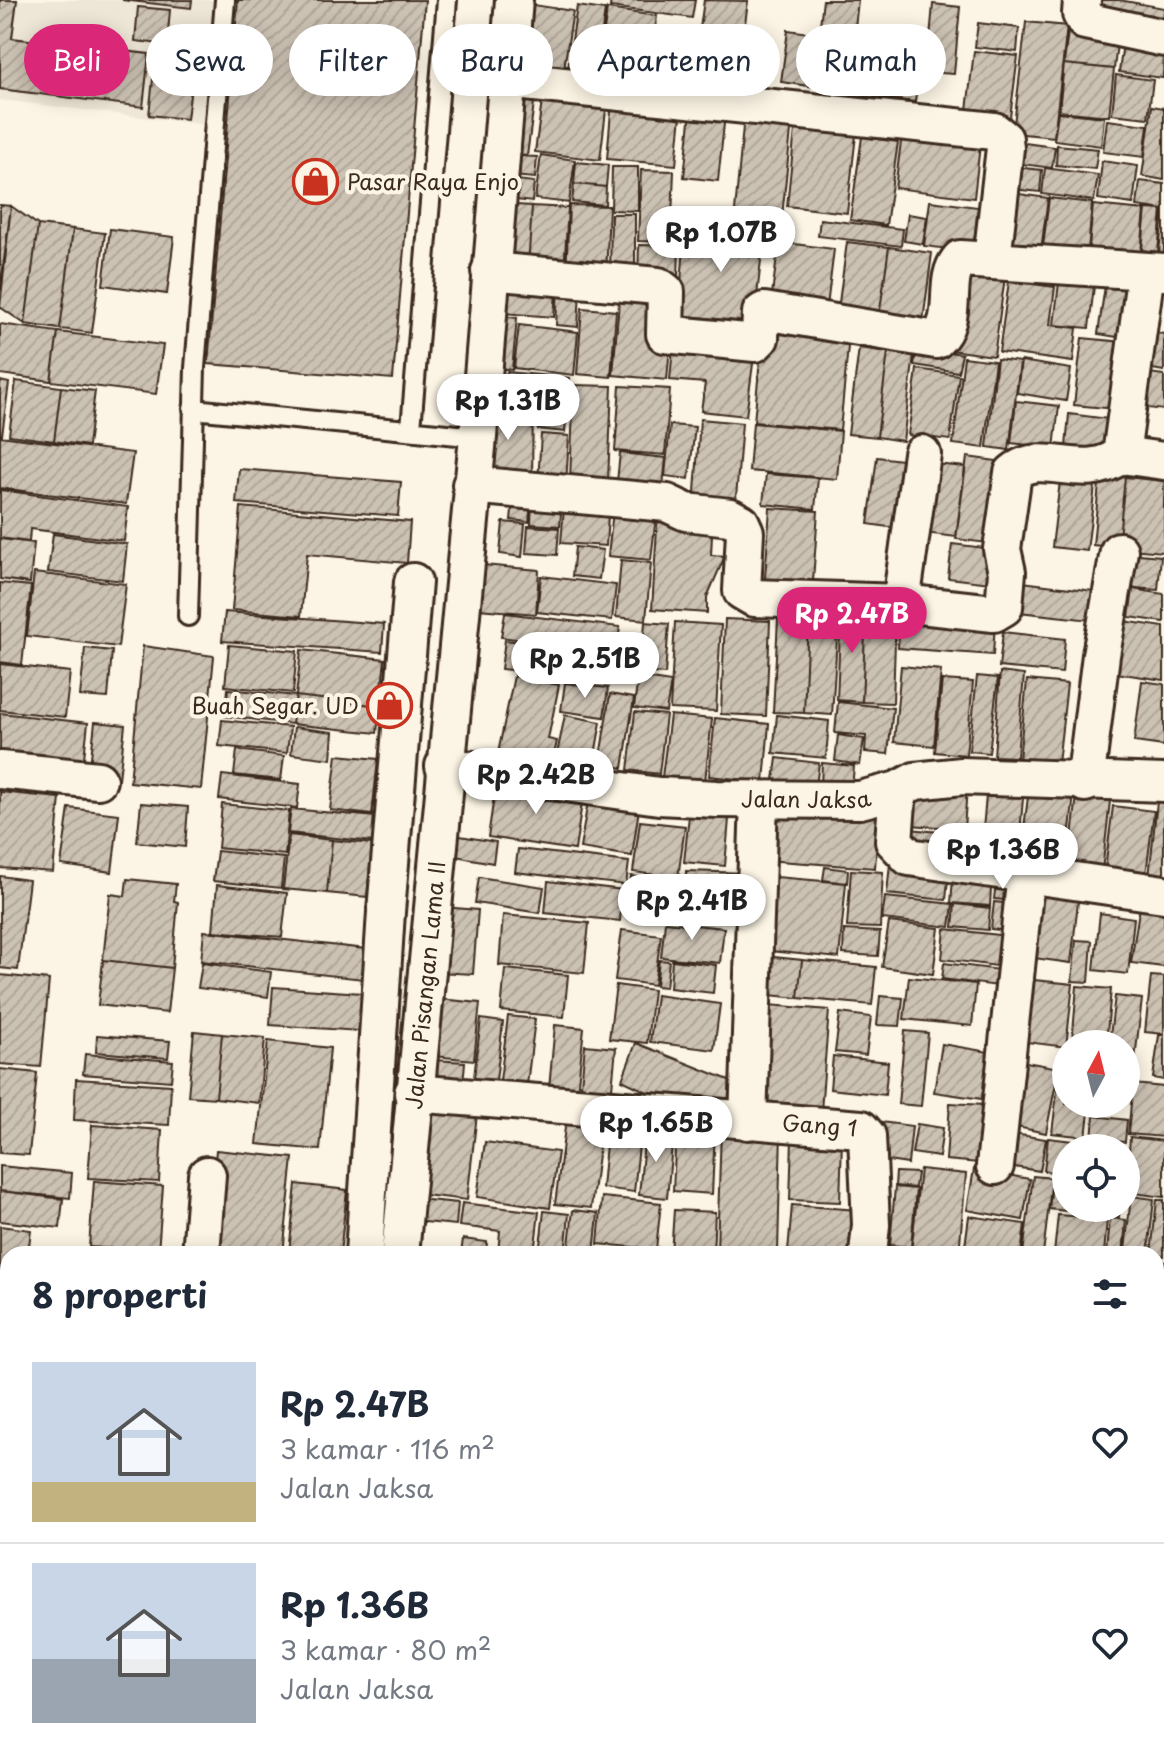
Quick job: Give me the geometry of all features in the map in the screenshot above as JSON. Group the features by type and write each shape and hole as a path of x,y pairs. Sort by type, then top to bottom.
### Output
{"street":[{"name":"Jalan Pisangan Lama II","path":"512,24 514,0"},
{"path":"1082,0 1081,14 1085,21 1164,38"},
{"path":"553,85 994,131 1004,139 1005,148 992,259"},
{"name":"Jalan Pisangan Lama II","path":"401,1246 444,766 478,437 505,96"},
{"path":"490,271 664,288 664,332 668,335 755,343 760,338 761,313 764,311 936,340 948,322 957,262 970,257 1155,272 1121,455"},
{"path":"901,603 922,454"},
{"path":"471,485 667,503 686,512 730,517 741,523 745,532 742,578 746,596 901,603 994,613 1004,607 1007,572 1002,549 1013,473 1023,464 1093,469 1121,455 1164,461"},
{"path":"1085,783 1101,655 1119,551"},
{"path":"365,1246 386,912 413,582"},
{"name":"Jalan Jaksa","path":"444,766 659,796 759,800 860,800 898,790 915,781 962,776 1085,783 1164,783"},
{"path":"0,770 98,780"},
{"path":"898,790 894,841 909,857 1164,894"},
{"path":"748,1121 759,800"},
{"path":"995,1166 1026,873"},
{"name":"Gang 1","path":"413,1093 861,1129 867,1136 871,1225 869,1246"},
{"path":"202,1246 207,1175"}],"lane":[{"path":"188,616 193,409 225,0"},
{"path":"411,428 447,0"},
{"path":"193,409 411,428 478,437"}],"shaded area":[{"path":"0,0 221,0 219,24 146,24 146,96 211,96 208,125 0,100"}],"building":[{"path":"0,0 17,0 12,38 24,39 24,92 0,89"},
{"path":"122,0 192,0 191,8"},
{"name":"Pasar Raya Enjo","path":"238,0 425,0 393,379 208,364 230,96 273,96 273,24 236,24"},
{"path":"611,0 695,0 692,18 610,7"},
{"path":"704,0 748,1 745,24 701,24"},
{"path":"823,0 858,0 855,24 820,24"},
{"path":"1087,0 1119,0 1164,8 1164,33 1084,19"},
{"path":"520,3 573,11 562,81 553,79 553,24 517,24"},
{"path":"933,4 960,7 954,74 946,73 946,24 931,24"},
{"path":"577,6 605,10 603,24 574,24"},
{"path":"138,7 170,10 169,24 146,24 146,42 135,41"},
{"path":"607,9 657,16 656,24 605,24"},
{"path":"1026,22 1067,26 1054,137 1013,133"},
{"path":"1069,22 1119,27 1114,69 1064,64"},
{"path":"978,23 1019,28 1017,52 975,47"},
{"path":"788,30 796,31 796,84 781,82"},
{"path":"1124,36 1164,42 1163,78 1119,72"},
{"path":"974,51 1018,56 1009,125 966,119"},
{"path":"130,52 146,54 143,107 56,96 130,96"},
{"path":"1064,64 1114,69 1109,116 1059,111"},
{"path":"1116,75 1153,80 1148,118 1112,114"},
{"path":"151,96 190,96 187,119 149,115"},
{"path":"510,96 535,96 527,156 503,153"},
{"path":"543,96 607,102 600,160 535,152"},
{"path":"885,96 916,96 915,102"},
{"path":"612,99 682,105 676,165 607,159"},
{"path":"1152,106 1164,108 1164,180 1142,176"},
{"path":"691,111 725,114 718,181 684,177"},
{"path":"1058,112 1104,117 1101,146 1054,140"},
{"path":"744,116 792,121 781,226 734,222"},
{"path":"796,120 857,126 847,213 787,206"},
{"path":"1107,120 1148,125 1144,157 1103,152"},
{"path":"903,126 981,136 974,198 895,188"},
{"path":"862,137 898,142 886,225 850,220"},
{"path":"1017,142 1055,147 1052,168 1014,163"},
{"path":"1057,145 1098,149 1095,169 1056,165"},
{"path":"500,155 537,157 535,178 499,175"},
{"path":"541,155 575,160 569,203 535,199"},
{"path":"1102,161 1138,166 1133,204 1098,199"},
{"path":"576,162 608,165 606,187 574,184"},
{"path":"612,167 638,167 638,211 611,210"},
{"path":"1014,167 1042,170 1040,192 1012,189"},
{"path":"1045,168 1098,175 1094,201 1042,194"},
{"path":"641,170 674,171 671,242 638,241"},
{"path":"501,178 534,182 532,202 499,198"},
{"path":"1140,181 1164,184 1164,210 1137,206"},
{"path":"574,184 606,187 605,205 572,202"},
{"path":"1012,193 1048,198 1040,258 1003,253"},
{"path":"1049,198 1092,203 1088,252 1043,247"},
{"path":"930,201 978,207 973,252 924,246"},
{"path":"499,204 532,206 528,268 495,266"},
{"path":"0,205 11,206 0,291"},
{"path":"569,205 609,206 606,278 566,277"},
{"path":"1093,205 1145,210 1140,263 1088,258"},
{"path":"11,206 38,225 25,324 0,307"},
{"path":"532,206 568,208 564,271 528,268"},
{"path":"1146,209 1162,210 1158,252 1142,250"},
{"path":"1163,211 1164,264 1158,264"},
{"path":"611,214 635,214 635,277 610,277"},
{"path":"908,214 927,217 923,244 904,241"},
{"path":"820,219 903,229 901,246 818,236"},
{"path":"38,225 73,229 60,329 25,324"},
{"path":"686,226 764,233 754,323 678,315"},
{"path":"73,229 105,233 92,333 60,329"},
{"path":"110,229 174,237 167,294 103,285"},
{"path":"779,242 834,249 826,315 770,309"},
{"path":"847,242 889,247 878,324 837,318"},
{"path":"639,245 679,246 678,279 638,277"},
{"path":"889,247 932,253 922,329 878,324"},
{"path":"1061,265 1096,269 1089,328 1054,325"},
{"path":"961,271 1005,277 994,356 950,350"},
{"path":"1107,272 1133,276 1124,338 1098,334"},
{"path":"1009,281 1055,287 1050,325 1077,328 1073,362 999,352"},
{"path":"493,286 556,292 554,317 491,312"},
{"path":"558,288 580,290 578,327 556,325"},
{"path":"619,302 660,306 670,346 667,380 613,375"},
{"path":"582,308 616,311 611,377 577,374"},
{"path":"492,315 517,318 512,370 487,367"},
{"path":"0,324 58,332 51,381 0,374"},
{"path":"519,325 578,332 574,375 514,368"},
{"path":"763,327 849,336 840,430 754,422"},
{"path":"58,332 163,345 156,394 51,381"},
{"path":"1156,333 1164,334 1164,371 1152,369"},
{"path":"1082,338 1123,342 1116,409 1074,405"},
{"path":"917,347 962,354 958,372 914,365"},
{"path":"673,348 755,349 746,416 701,411 705,383 670,380"},
{"path":"859,348 888,352 877,437 848,434"},
{"path":"888,352 914,355 903,441 877,437"},
{"path":"964,357 995,361 984,448 953,444"},
{"path":"997,359 1020,362 1009,450 987,447"},
{"path":"1021,361 1071,369 1066,401 1017,393"},
{"path":"917,369 959,375 950,440 908,435"},
{"path":"486,371 505,374 502,401 483,399"},
{"path":"1135,371 1164,375 1164,410 1130,406"},
{"path":"507,372 570,378 565,432 538,429 541,400 505,397"},
{"path":"0,381 9,383 2,435 0,435"},
{"path":"16,381 61,387 54,441 9,435"},
{"path":"574,385 612,386 608,481 570,479"},
{"path":"620,386 670,389 665,455 615,451"},
{"path":"61,387 95,391 88,446 54,441"},
{"path":"1016,401 1059,406 1054,448 1011,443"},
{"path":"484,404 533,405 532,479 483,479"},
{"path":"1069,414 1117,420 1114,453 1066,447"},
{"path":"700,419 742,423 735,511 694,507"},
{"path":"753,423 841,431 837,479 749,471"},
{"path":"670,425 695,427 689,479 665,476"},
{"path":"541,434 569,436 566,484 538,482"},
{"path":"0,436 133,453 126,504 0,488"},
{"path":"620,453 666,458 662,496 616,491"},
{"path":"877,457 919,462 909,530 868,524"},
{"path":"967,457 1012,463 1002,545 956,539"},
{"path":"925,463 965,467 956,537 916,532"},
{"path":"239,469 401,482 398,516 236,503"},
{"path":"1061,473 1096,478 1087,551 1052,547"},
{"path":"766,474 818,478 815,509 763,504"},
{"path":"1100,474 1125,477 1118,548 1093,545"},
{"path":"1125,477 1164,481 1164,552 1118,548"},
{"path":"0,490 128,507 124,541 30,529 29,542 0,538"},
{"path":"565,496 609,499 606,546 561,543"},
{"path":"532,498 562,500 560,526 531,524"},
{"path":"513,500 531,502 529,522 511,520"},
{"path":"614,502 657,507 651,560 608,556"},
{"path":"241,507 410,522 407,563 307,554 301,616 232,610"},
{"path":"770,508 818,511 812,595 764,592"},
{"path":"658,512 713,515 711,555 725,556 707,597 707,613 652,609"},
{"path":"503,522 525,524 522,557 500,554"},
{"path":"528,526 559,528 557,555 526,553"},
{"path":"53,534 127,544 123,581 48,572"},
{"path":"0,539 34,543 30,583 0,579"},
{"path":"952,544 994,549 990,583 948,578"},
{"path":"575,547 603,550 599,579 572,576"},
{"path":"1127,553 1161,556 1158,590 1124,587"},
{"path":"621,560 651,563 646,620 616,617"},
{"path":"472,564 539,570 536,614 467,608"},
{"path":"34,573 126,584 118,647 27,636"},
{"path":"541,576 616,585 612,620 537,612"},
{"path":"1014,581 1095,591 1091,620 1010,611"},
{"path":"0,583 31,586 22,665 0,662"},
{"path":"1133,589 1164,594 1164,622 1129,617"},
{"path":"841,608 866,609 862,702 837,700"},
{"path":"866,609 896,610 893,703 862,702"},
{"path":"225,612 384,624 382,652 222,641"},
{"path":"505,613 620,627 613,676 577,671 580,648 501,637"},
{"path":"900,616 995,622 993,655 898,648"},
{"path":"725,619 770,621 766,716 721,714"},
{"path":"778,619 808,621 804,713 773,712"},
{"path":"1110,619 1164,627 1164,680 1102,671"},
{"path":"808,621 838,622 832,715 804,713"},
{"path":"645,622 669,624 665,674 641,672"},
{"path":"675,622 721,625 716,711 670,709"},
{"path":"1003,632 1065,639 1062,673 999,667"},
{"path":"505,640 577,649 574,678 501,669"},
{"path":"229,645 297,651 293,693 225,686"},
{"path":"143,646 214,656 201,789 130,782"},
{"path":"85,648 112,651 108,698 80,696"},
{"path":"301,650 385,659 380,706 296,696"},
{"path":"0,664 70,672 65,717 0,710"},
{"path":"901,666 941,670 934,746 894,742"},
{"path":"1000,672 1024,675 1017,757 994,756"},
{"path":"514,676 559,685 548,739 557,741 552,764 498,753"},
{"path":"977,676 998,678 989,753 969,751"},
{"path":"638,677 671,682 666,712 634,708"},
{"path":"942,680 973,682 966,755 935,752"},
{"path":"1027,680 1067,684 1058,764 1019,760"},
{"path":"1142,681 1164,684 1164,746 1134,742"},
{"path":"565,683 608,688 604,717 561,711"},
{"path":"228,689 296,696 292,724 225,716"},
{"path":"610,694 634,698 623,768 599,764"},
{"path":"296,696 380,706 377,733 292,724"},
{"path":"838,702 893,708 888,754 865,752 866,736 835,733"},
{"path":"635,712 666,715 659,774 628,770"},
{"path":"0,713 88,723 82,775 0,765"},
{"path":"565,715 601,722 592,771 555,764"},
{"path":"670,715 712,719 705,781 662,777"},
{"path":"777,715 829,721 826,758 773,753"},
{"path":"715,718 769,724 764,782 709,776"},
{"path":"222,720 290,727 287,753 219,746"},
{"path":"95,722 125,725 119,779 89,775"},
{"path":"294,727 333,732 331,759 291,754"},
{"path":"838,735 864,739 860,765 835,761"},
{"path":"237,750 284,756 281,780 234,775"},
{"path":"337,755 378,759 372,815 330,810"},
{"path":"777,758 819,763 816,786 774,780"},
{"path":"822,763 854,766 852,789 821,786"},
{"path":"222,775 300,784 297,808 219,799"},
{"path":"496,783 583,796 575,850 488,837"},
{"path":"913,783 967,787 964,829 911,825"},
{"path":"987,784 1024,787 1020,833 983,830"},
{"path":"1078,788 1111,792 1101,880 1067,876"},
{"path":"1029,789 1074,794 1065,873 1019,867"},
{"path":"0,792 60,798 53,872 0,868"},
{"path":"589,795 640,802 632,856 580,848"},
{"path":"1157,801 1164,802 1164,888 1148,887"},
{"path":"141,803 188,807 185,847 137,842"},
{"path":"222,804 289,811 285,855 218,848"},
{"path":"768,805 879,814 875,868 765,860"},
{"path":"1113,806 1154,811 1145,882 1104,877"},
{"path":"69,808 119,814 112,872 61,865"},
{"path":"291,809 376,817 373,842 288,833"},
{"path":"689,815 729,819 725,866 684,862"},
{"path":"640,821 685,826 678,878 633,872"},
{"path":"900,828 958,834 956,852 898,847"},
{"path":"961,831 1020,840 1016,866 957,857"},
{"path":"289,835 332,840 327,893 283,889"},
{"path":"454,835 496,842 493,863 450,855"},
{"path":"332,840 372,844 367,897 327,893"},
{"path":"518,849 629,862 626,885 515,872"},
{"path":"217,851 284,858 281,888 213,881"},
{"path":"890,863 949,869 946,900 887,894"},
{"path":"954,866 992,869 990,906 951,903"},
{"path":"825,867 848,870 847,883 823,880"},
{"path":"851,870 883,872 880,928 847,927"},
{"path":"686,871 748,873 747,919 684,917"},
{"path":"997,874 1017,901 994,899"},
{"path":"0,876 29,880 18,970 0,968"},
{"path":"631,876 681,882 679,899 652,896 649,918 626,915"},
{"path":"479,877 544,887 540,913 475,903"},
{"path":"776,877 846,883 839,958 770,951"},
{"path":"127,879 176,884 174,901 178,902 172,968 103,960 110,894 125,896"},
{"path":"548,881 623,890 620,921 545,913"},
{"path":"217,885 287,893 282,937 213,931"},
{"path":"1028,887 1079,893 1071,963 1019,956"},
{"path":"885,897 953,904 950,927 882,919"},
{"path":"1141,897 1164,900 1164,967 1131,963"},
{"path":"994,902 1012,904 1009,931 991,929"},
{"path":"955,904 990,908 988,930 953,927"},
{"path":"442,907 478,910 473,974 437,972"},
{"path":"1100,913 1134,918 1128,974 1094,970"},
{"path":"503,915 589,923 584,973 499,965"},
{"path":"665,922 724,928 720,963 661,957"},
{"path":"889,922 939,928 933,974 882,967"},
{"path":"945,929 1008,936 1004,967 942,959"},
{"path":"622,930 661,935 654,985 615,980"},
{"path":"844,930 880,932 878,956 843,954"},
{"path":"204,931 366,949 363,979 201,961"},
{"path":"1076,940 1092,941 1089,982 1072,981"},
{"path":"764,956 802,960 798,998 760,994"},
{"path":"103,960 172,968 167,1013 98,1005"},
{"path":"659,960 669,961 666,987 656,986"},
{"path":"672,960 716,965 713,993 670,988"},
{"path":"802,960 876,967 872,1005 798,998"},
{"path":"202,963 271,972 268,997 198,988"},
{"path":"944,963 1000,970 998,986 942,979"},
{"path":"505,969 568,975 564,1017 501,1011"},
{"path":"0,975 49,980 41,1067 0,1064"},
{"path":"1151,976 1164,977 1164,1034 1145,1032"},
{"path":"909,977 976,984 972,1026 904,1019"},
{"path":"1024,979 1073,984 1068,1030 1052,1030 1052,1045 1018,1041"},
{"path":"616,985 653,990 647,1043 609,1039"},
{"path":"1077,986 1111,989 1107,1030 1073,1030"},
{"path":"273,987 362,993 360,1031 270,1025"},
{"path":"656,995 720,1004 714,1050 650,1042"},
{"path":"880,996 903,998 900,1026 877,1025"},
{"path":"1115,996 1142,999 1138,1030 1111,1030"},
{"path":"429,998 480,1003 474,1060 423,1055"},
{"path":"768,1005 829,1010 821,1111 760,1106"},
{"path":"840,1013 871,1017 866,1055 835,1052"},
{"path":"508,1016 535,1019 526,1093 499,1089"},
{"path":"481,1019 503,1022 494,1097 472,1094"},
{"path":"555,1025 584,1028 576,1102 548,1099"},
{"path":"194,1031 222,1034 216,1098 188,1096"},
{"path":"905,1031 928,1033 921,1106 898,1104"},
{"path":"222,1034 265,1038 259,1103 216,1098"},
{"path":"97,1035 170,1041 168,1058 96,1052"},
{"path":"1159,1035 1164,1035 1164,1080 1153,1078"},
{"path":"268,1041 330,1048 320,1150 257,1144"},
{"path":"636,1043 739,1084 736,1114 685,1110 622,1080"},
{"path":"942,1044 989,1052 982,1099 934,1092"},
{"path":"585,1045 616,1048 611,1099 580,1096"},
{"path":"85,1054 173,1061 171,1081 83,1074"},
{"path":"833,1056 888,1062 885,1095 830,1089"},
{"path":"434,1060 465,1062 462,1096 430,1093"},
{"path":"1015,1060 1052,1067 1052,1103 1046,1133 1002,1124"},
{"path":"0,1069 37,1073 29,1155 0,1153"},
{"path":"76,1079 171,1085 169,1125 74,1120"},
{"path":"1140,1085 1164,1087 1164,1137 1128,1134 1130,1118 1140,1118"},
{"path":"950,1103 983,1105 979,1163 946,1160"},
{"path":"425,1108 477,1114 467,1200 416,1194"},
{"path":"1054,1118 1088,1118 1086,1134 1052,1133"},
{"path":"1094,1118 1127,1120 1126,1134 1092,1134"},
{"path":"566,1120 602,1124 591,1208 555,1204"},
{"path":"873,1121 912,1126 908,1164 868,1158"},
{"path":"917,1124 943,1128 939,1157 912,1153"},
{"path":"92,1125 162,1130 159,1182 88,1178"},
{"path":"676,1129 715,1130 712,1194 673,1191"},
{"path":"721,1129 781,1130 778,1246 717,1246"},
{"path":"645,1131 673,1134 667,1198 639,1195"},
{"path":"1000,1132 1046,1139 1040,1171 995,1164"},
{"path":"607,1133 640,1136 634,1192 602,1188"},
{"path":"1048,1138 1052,1138 1052,1172 1044,1171"},
{"path":"1140,1138 1164,1141 1164,1197 1140,1194"},
{"path":"792,1139 842,1140 840,1202 790,1200"},
{"path":"485,1142 558,1152 550,1208 477,1197"},
{"path":"216,1150 293,1158 284,1246 207,1246"},
{"path":"0,1166 72,1173 70,1198 0,1191"},
{"path":"920,1169 966,1174 960,1246 912,1246"},
{"path":"974,1169 1030,1179 1023,1220 967,1210"},
{"path":"896,1172 917,1173 915,1188 895,1186"},
{"path":"1033,1176 1052,1178 1044,1246 1024,1246"},
{"path":"94,1181 163,1186 158,1246 89,1246"},
{"path":"296,1184 347,1190 341,1246 290,1246"},
{"path":"895,1187 916,1189 911,1246 890,1245"},
{"path":"0,1191 63,1199 60,1228 0,1221"},
{"path":"602,1197 661,1203 656,1246 598,1244"},
{"path":"1140,1197 1154,1199 1149,1246 1126,1246 1128,1222 1140,1222"},
{"path":"417,1199 458,1203 456,1225 414,1221"},
{"path":"1157,1200 1164,1200 1164,1246 1152,1246"},
{"path":"462,1203 539,1212 535,1246 499,1246 500,1231 459,1226"},
{"path":"792,1205 858,1210 855,1246 789,1246"},
{"path":"573,1210 598,1213 595,1246 569,1246"},
{"path":"674,1210 715,1212 713,1246 672,1246"},
{"path":"544,1211 569,1214 566,1246 540,1246"},
{"path":"969,1216 1025,1224 1022,1246 965,1246"},
{"path":"1057,1222 1107,1222 1105,1246 1055,1246"},
{"path":"1110,1222 1126,1222 1124,1246 1108,1246"},
{"path":"0,1226 31,1230 29,1246 0,1246"},
{"path":"463,1239 487,1242 487,1246 462,1246"}],"place":[{"name":"Pasar Raya Enjo","path":"316,182"},
{"name":"Buah Segar. UD","path":"390,706"}]}
